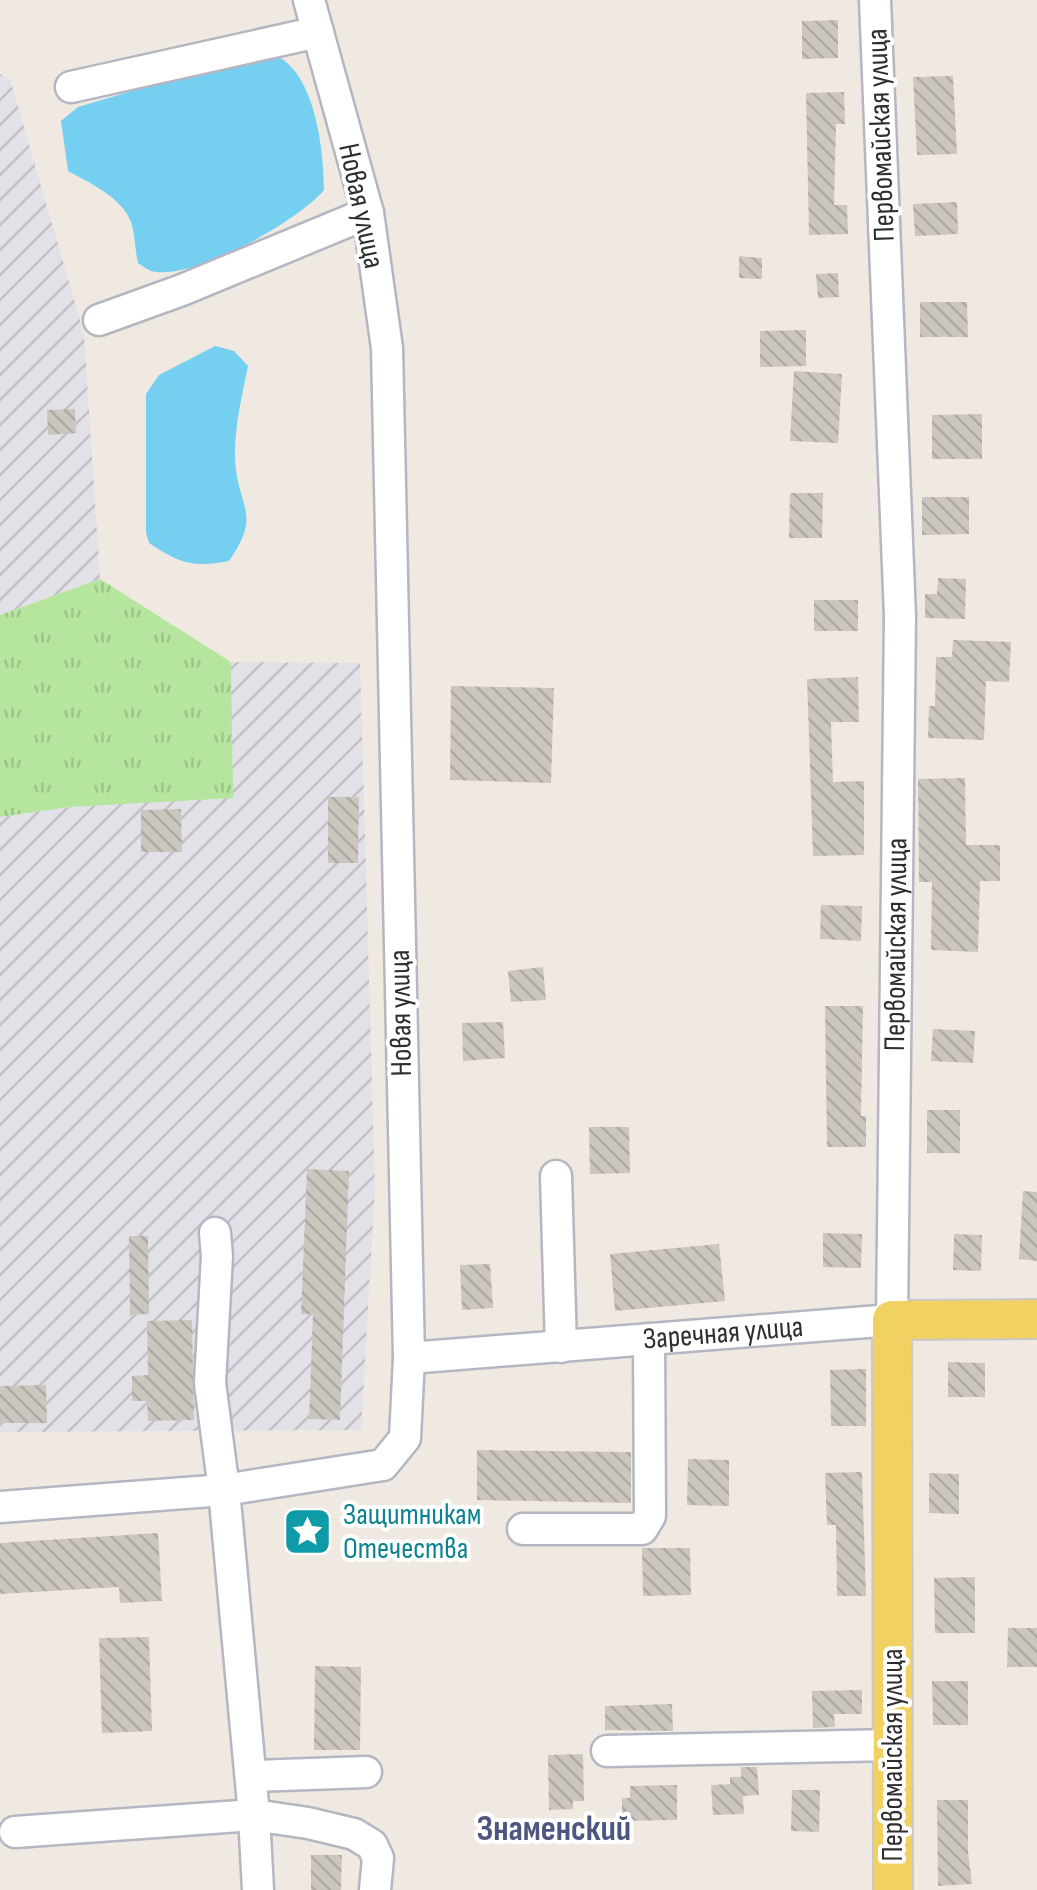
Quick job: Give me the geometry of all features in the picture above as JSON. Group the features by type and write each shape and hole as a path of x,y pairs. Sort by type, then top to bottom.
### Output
{"main road":[{"name":"Заречная улица","path":"892,1320 1037,1319"},
{"name":"Первомайская улица","path":"892,1320 893,1890"}],"street":[{"name":"Новая улица","path":"0,1507 224,1490 383,1465 405,1438 409,1358 386,348 368,213 309,0"},
{"name":"Первомайская улица","path":"876,0 900,616 892,1320"},
{"path":"71,88 318,32"},
{"path":"99,320 368,213"},
{"path":"556,1176 561,1347"},
{"path":"214,1233 217,1256 210,1382 224,1490 258,1890"},
{"name":"Заречная улица","path":"409,1358 892,1320"},
{"path":"523,1529 642,1529 650,1516 649,1339"},
{"path":"607,1752 892,1745"},
{"path":"251,1776 366,1772"},
{"path":"15,1832 254,1815 308,1822 354,1834 372,1845 378,1858 374,1890"}],"shaded area":[{"path":"0,74 10,79 84,334 100,579 0,615"},
{"path":"231,662 360,663 375,1189 361,1430 0,1432 0,817 98,803 232,798"}],"green space":[{"path":"100,579 231,662 233,798 70,807 0,817 0,615"}],"water":[{"path":"260,53 282,59 303,84 320,138 324,190 269,232 217,258 169,272 149,270 138,263 127,213 104,192 68,171 61,121 78,107"},
{"path":"215,346 234,351 248,366 235,448 246,510 245,532 229,561 196,564 149,543 146,394 159,375"}],"building":[{"path":"838,20 838,58 802,59 802,21"},
{"path":"953,76 957,154 917,155 913,77"},
{"path":"844,92 845,124 836,124 834,205 847,205 848,234 809,235 806,93"},
{"path":"957,202 958,234 915,236 913,204"},
{"path":"739,256 762,258 762,279 739,278"},
{"path":"838,273 839,297 818,298 816,274"},
{"path":"920,302 967,302 968,337 920,337"},
{"path":"806,330 806,366 760,367 760,331"},
{"path":"794,371 842,374 838,443 790,441"},
{"path":"75,409 76,433 48,435 47,410"},
{"path":"982,414 982,459 932,459 932,415"},
{"path":"790,493 823,493 822,538 789,538"},
{"path":"922,497 969,497 969,534 922,535"},
{"path":"938,578 966,579 965,619 925,618 925,594 937,594"},
{"path":"814,600 858,600 858,631 814,631"},
{"path":"953,640 1011,642 1009,682 986,681 984,740 928,738 929,706 935,706 936,657 952,657"},
{"path":"858,677 859,722 831,722 833,782 864,781 864,855 813,856 807,679"},
{"path":"451,686 554,688 551,783 450,780"},
{"path":"965,778 966,845 1000,845 1000,881 980,881 978,952 931,950 932,882 919,882 918,779"},
{"path":"328,797 359,797 358,863 328,863"},
{"path":"181,809 182,852 141,852 141,810"},
{"path":"821,905 862,906 861,941 820,939"},
{"path":"543,967 546,1000 511,1002 508,971"},
{"path":"825,1006 863,1006 861,1116 866,1116 866,1147 827,1147"},
{"path":"503,1022 505,1058 463,1061 462,1023"},
{"path":"933,1029 975,1031 973,1063 931,1061"},
{"path":"927,1110 960,1110 960,1153 927,1153"},
{"path":"589,1127 629,1127 630,1173 590,1174"},
{"path":"307,1169 349,1171 340,1420 309,1419 313,1314 301,1314"},
{"path":"1023,1191 1037,1192 1037,1261 1019,1259"},
{"path":"823,1233 862,1234 861,1268 823,1267"},
{"path":"954,1234 982,1235 981,1271 953,1270"},
{"path":"129,1236 148,1236 149,1314 130,1315"},
{"path":"719,1244 725,1301 615,1311 610,1254"},
{"path":"490,1264 493,1308 462,1310 460,1265"},
{"path":"192,1320 194,1420 148,1421 147,1401 132,1401 132,1376 148,1375 147,1321"},
{"path":"948,1362 985,1363 985,1397 948,1397"},
{"path":"866,1369 866,1426 831,1426 830,1370"},
{"path":"46,1385 47,1423 0,1423 0,1386"},
{"path":"477,1450 631,1452 631,1503 477,1500"},
{"path":"688,1459 729,1460 729,1506 687,1505"},
{"path":"862,1472 866,1596 837,1596 836,1525 827,1525 825,1473"},
{"path":"929,1473 959,1474 959,1514 929,1513"},
{"path":"158,1533 162,1601 120,1603 119,1587 0,1594 0,1543"},
{"path":"642,1548 690,1548 691,1595 643,1596"},
{"path":"975,1577 975,1633 935,1633 934,1578"},
{"path":"1008,1628 1037,1628 1037,1667 1007,1667"},
{"path":"149,1637 152,1731 102,1733 99,1638"},
{"path":"315,1666 361,1667 360,1750 314,1750"},
{"path":"932,1681 968,1681 968,1725 933,1725"},
{"path":"862,1690 862,1714 834,1714 835,1727 813,1728 812,1691"},
{"path":"672,1704 673,1731 605,1730 605,1706"},
{"path":"583,1754 584,1801 573,1801 573,1809 549,1810 548,1755"},
{"path":"741,1767 757,1767 759,1795 743,1796 744,1814 713,1815 711,1785 730,1784 730,1777 741,1777"},
{"path":"677,1785 677,1820 622,1821 622,1798 630,1798 630,1786"},
{"path":"792,1790 820,1790 819,1832 791,1831"},
{"path":"937,1800 968,1800 972,1884 938,1886"},
{"path":"311,1855 342,1855 341,1890 311,1890"}],"place":[{"name":"Защитникам Отечества","path":"308,1532"}],"district":[{"name":"Знаменский","path":"554,1829"}]}
